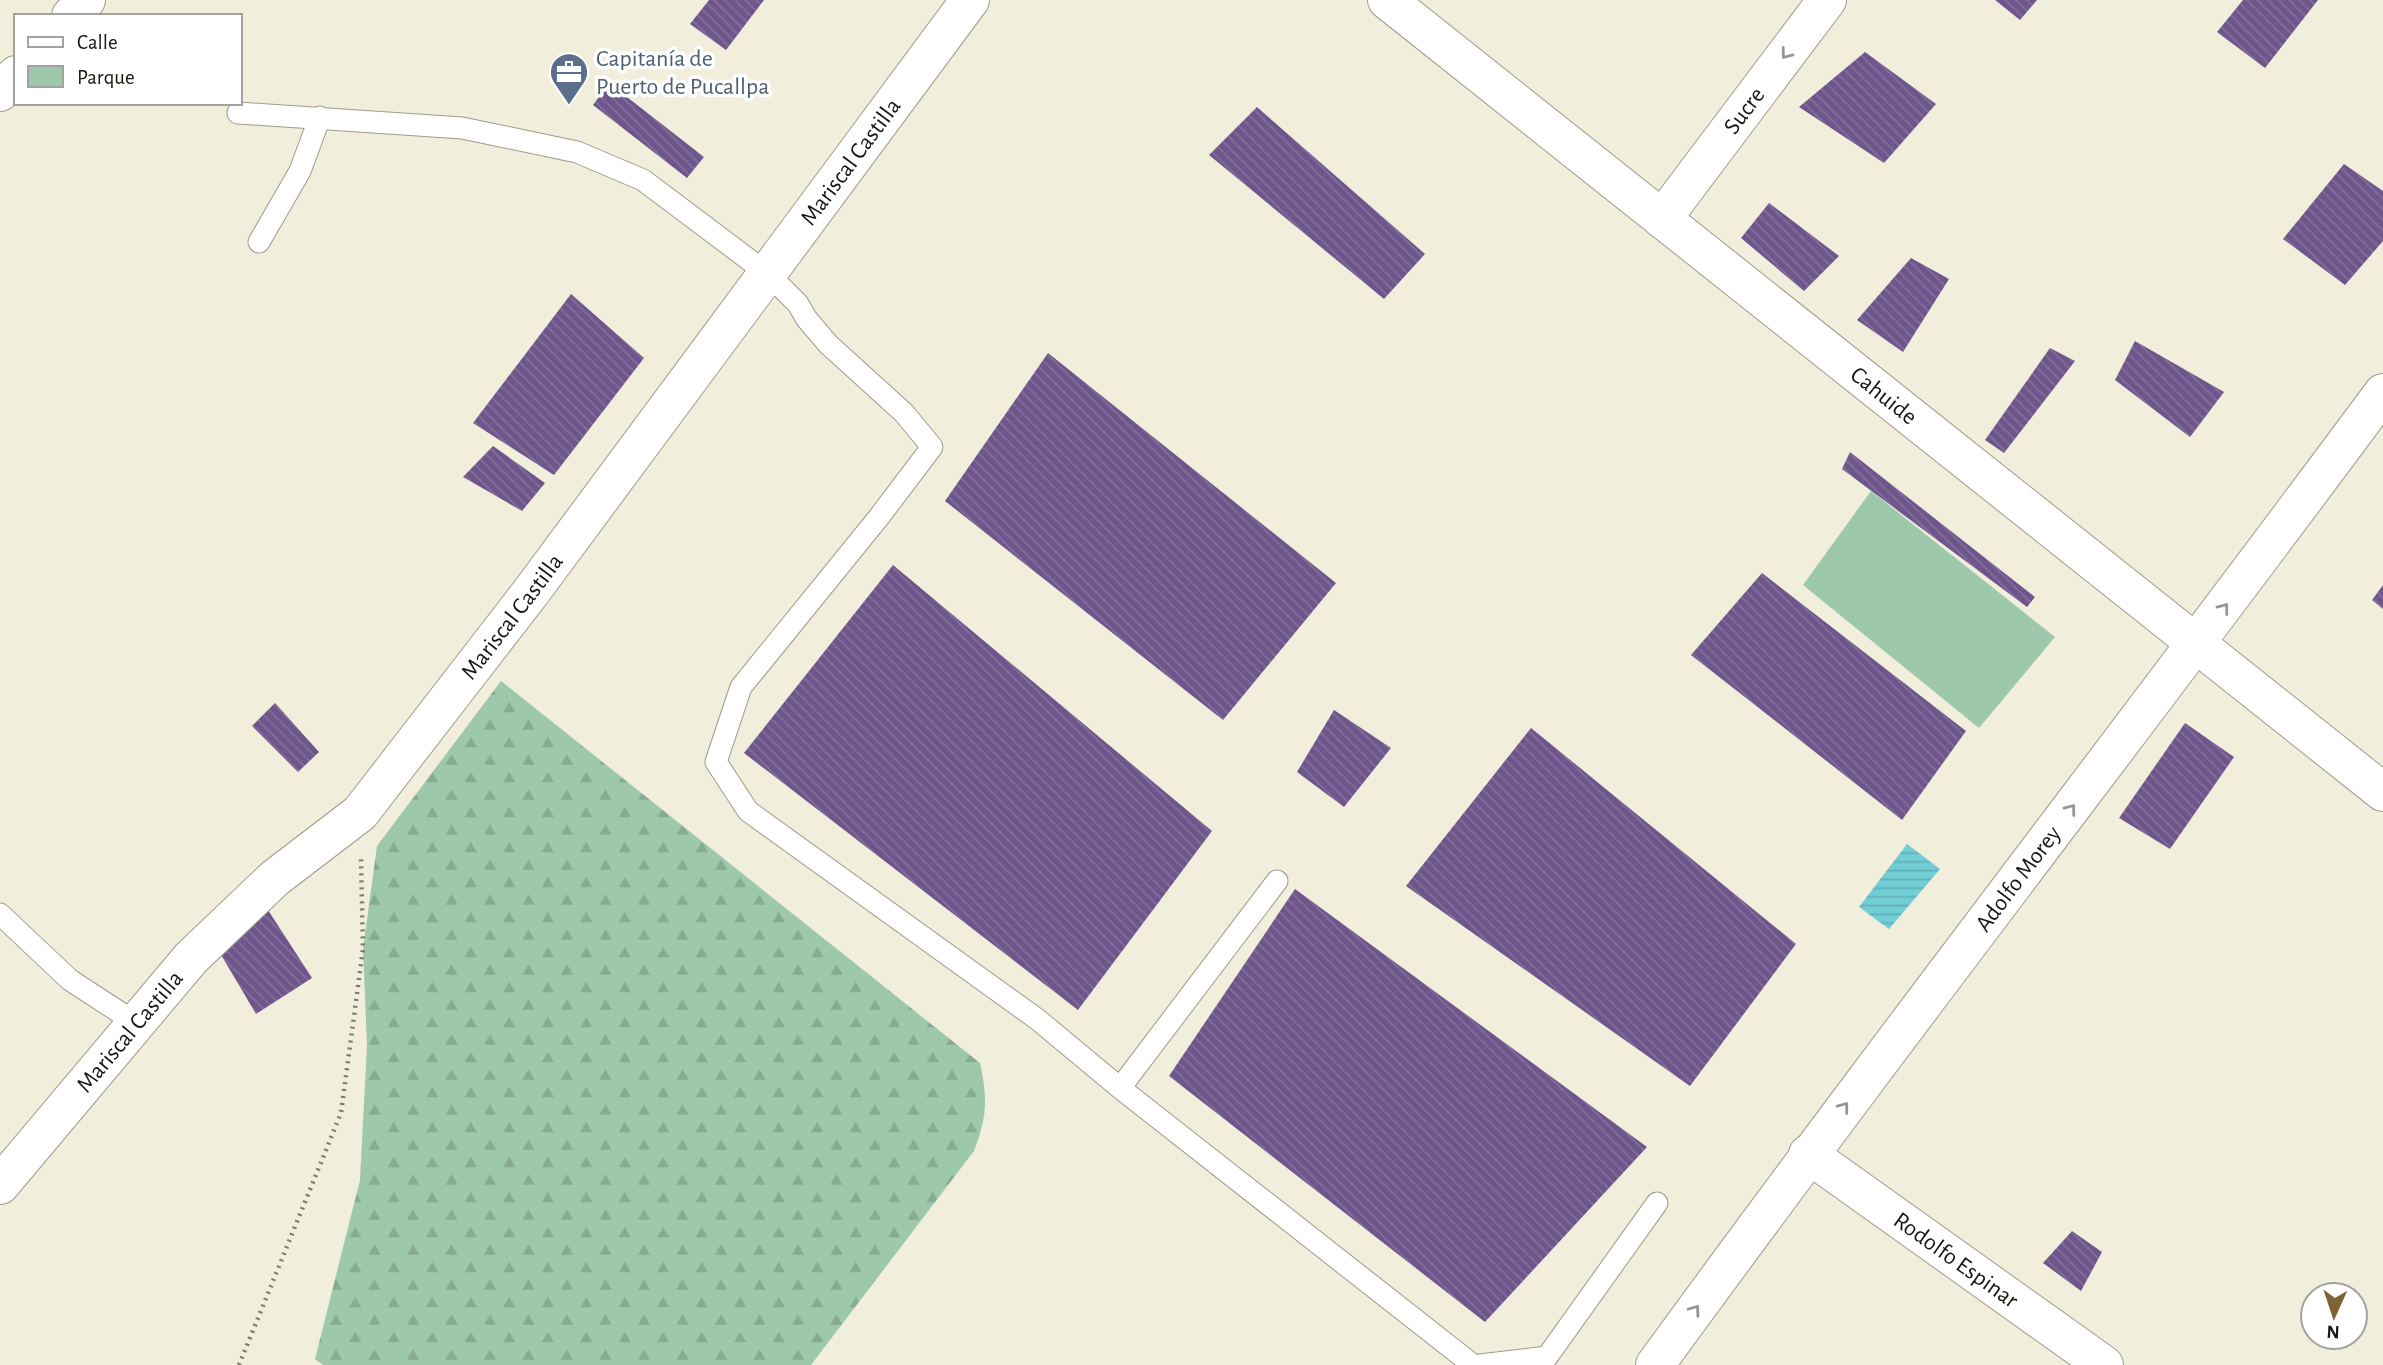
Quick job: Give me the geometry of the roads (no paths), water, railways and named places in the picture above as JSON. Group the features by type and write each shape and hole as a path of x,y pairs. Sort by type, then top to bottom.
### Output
{"street":[{"path":"73,14 86,0"},
{"name":"Mariscal Castilla","path":"0,1185 191,958 275,878 360,813 531,592 970,0"},
{"name":"Cahuide","path":"1387,0 2383,792"},
{"name":"Sucre","path":"1662,219 1827,0"},
{"path":"0,92 14,77"},
{"name":"Adolfo Morey","path":"1655,1365 1808,1154 2197,644 2383,393"},
{"name":"Rodolfo Espinar","path":"1808,1154 2104,1365"}],"lane":[{"path":"238,113 463,128 577,152 643,180 768,274 798,304 828,344 904,413 932,447 879,517 741,687 716,762 748,811 1037,1020 1473,1365"},
{"path":"259,242 299,171 320,117"},
{"path":"1120,1088 1277,881"},
{"path":"0,914 70,980 136,1023"},
{"path":"1480,1365 1547,1357 1657,1203"}],"water":[{"path":"1907,844 1940,869 1889,929 1859,907"}],"place":[{"name":"Capitanía de Puerto de Pucallpa","path":"569,106"}]}
